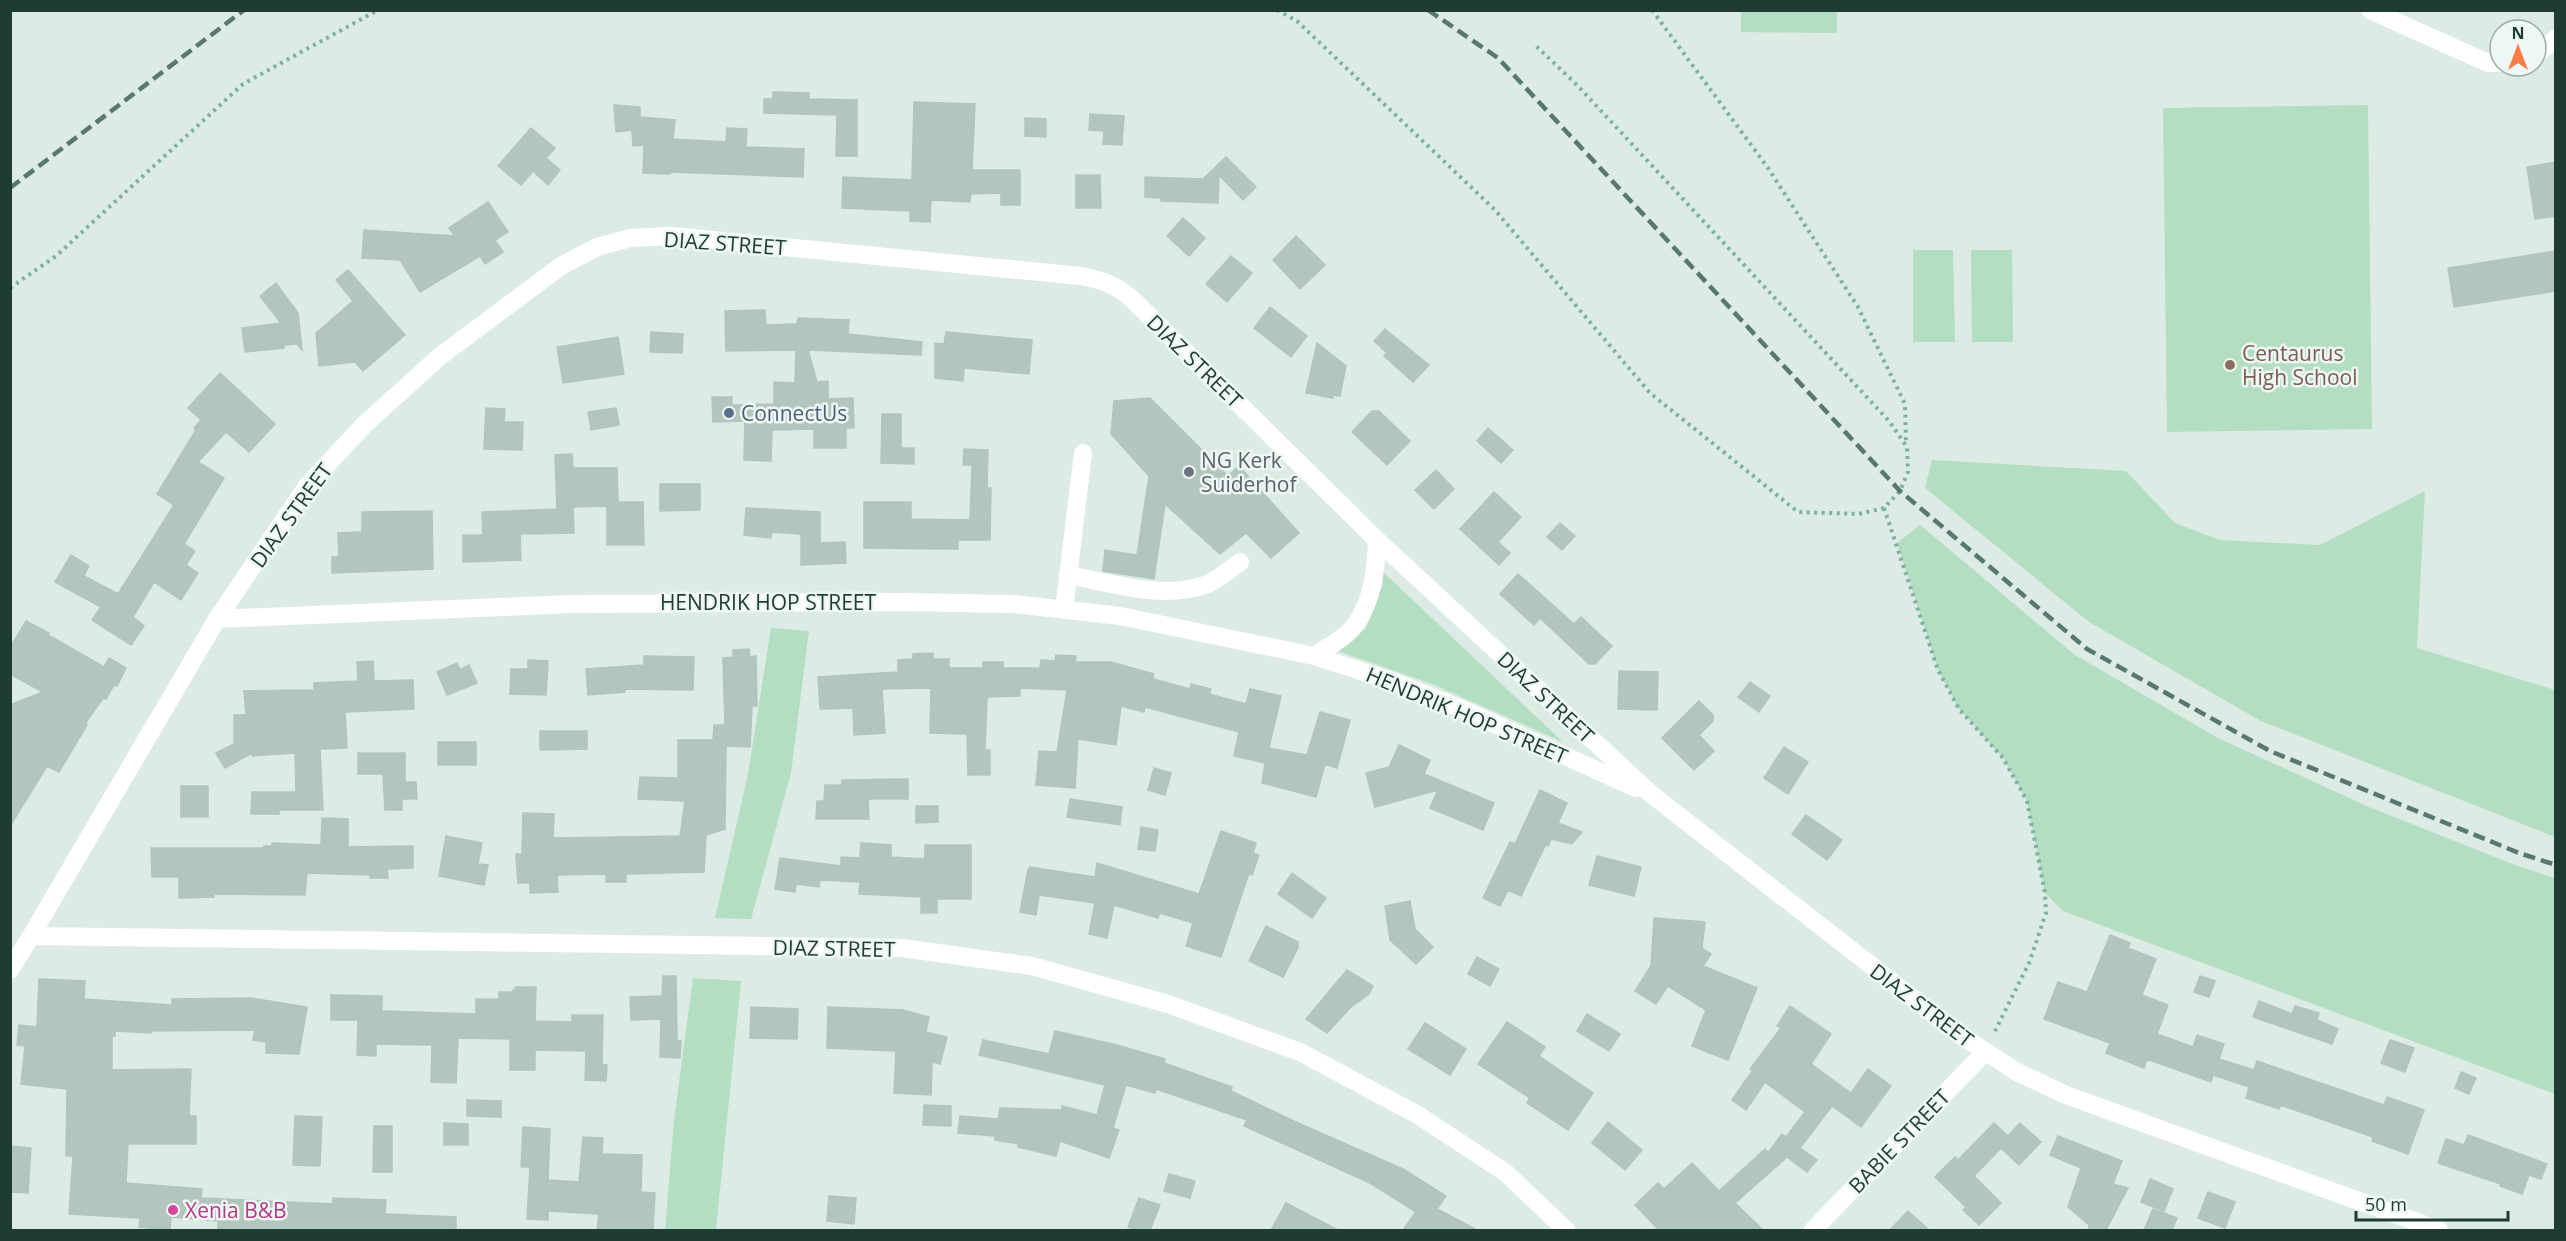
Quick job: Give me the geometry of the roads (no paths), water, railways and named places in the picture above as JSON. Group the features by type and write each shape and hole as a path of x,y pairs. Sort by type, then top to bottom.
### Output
{"street":[{"path":"2370,10 2488,60"},
{"name":"DIAZ STREET","path":"10,970 217,619 307,486 364,425 439,357 561,266 597,247 630,238 672,236 1082,276 1103,280 1118,287 1132,299 1377,540 1651,794 1962,1037 2017,1072 2066,1095 2439,1230"},
{"path":"1064,610 1083,453"},
{"path":"1314,656 1354,626 1370,597 1376,571 1377,540"},
{"path":"1068,575 1159,591 1180,590 1206,585 1240,562"},
{"name":"HENDRIK HOP STREET","path":"217,619 584,604 899,602 1014,604 1120,616 1314,656 1392,681 1457,707 1651,794"},
{"name":"DIAZ STREET","path":"31,936 902,948 1032,966 1168,1004 1300,1052 1418,1115 1506,1173 1566,1230"},
{"name":"BABIE STREET","path":"1813,1230 1985,1052"}],"railway":[{"path":"10,188 244,10"},
{"path":"1428,10 1498,58 1900,491 2087,649 2270,751 2519,853 2556,865"}],"place":[{"name":"Centaurus High School","path":"2230,365"},
{"name":"ConnectUs","path":"729,413"},
{"name":"NG Kerk Suiderhof","path":"1189,472"},
{"name":"Xenia B&B","path":"173,1210"}]}
